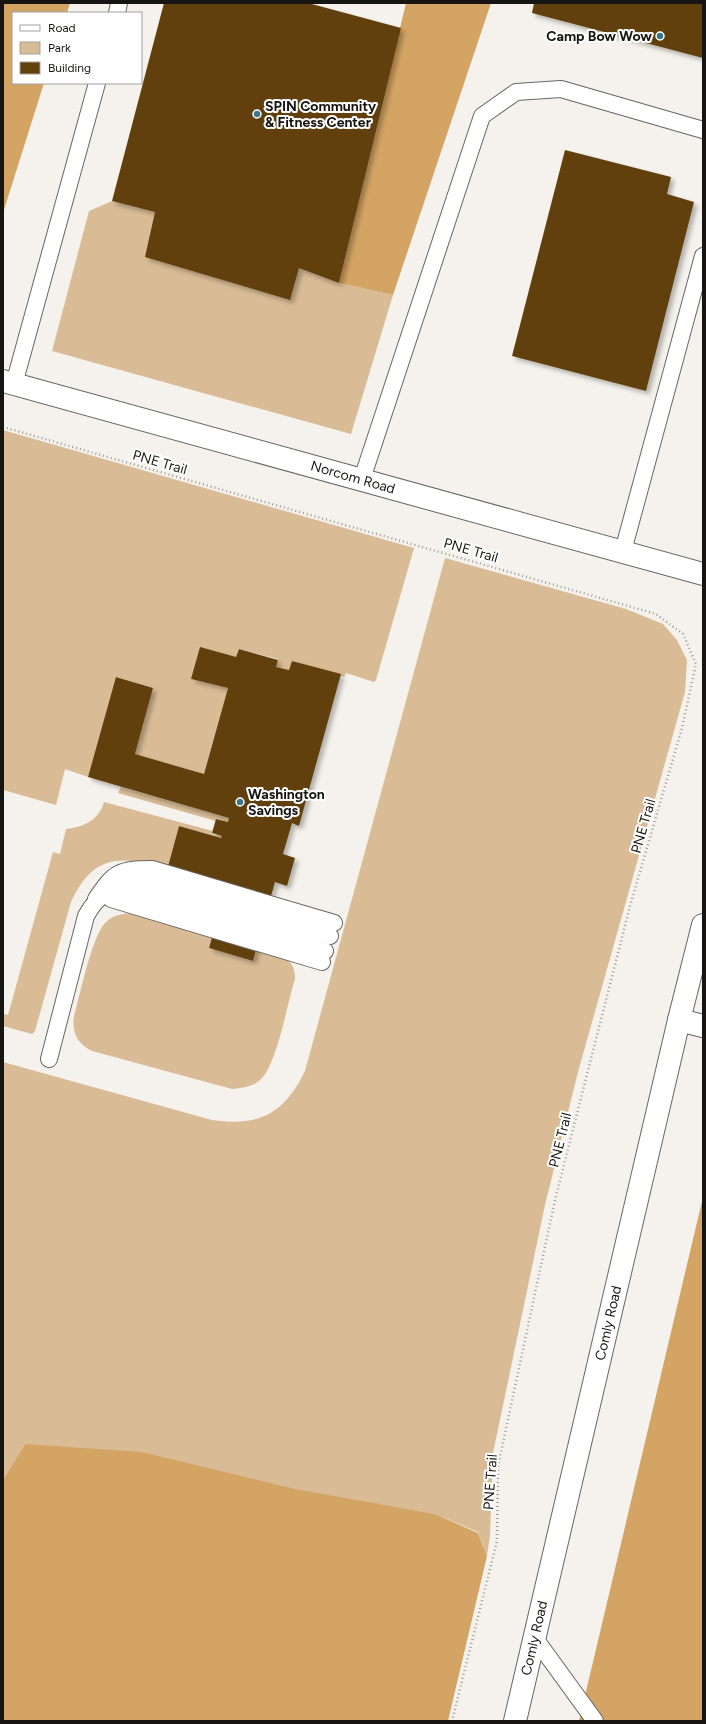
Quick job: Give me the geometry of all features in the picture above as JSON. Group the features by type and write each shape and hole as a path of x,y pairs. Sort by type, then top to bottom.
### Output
{"street":[{"name":"Norcom Road","path":"8,382 703,574"},
{"name":"Comly Road","path":"515,1721 679,1020 703,925"},
{"path":"679,1020 703,1026"}],"lane":[{"path":"8,382 97,84"},
{"path":"362,480 482,116 516,92 561,89 703,130"},
{"path":"623,551 703,256"},
{"path":"49,1059 86,916 95,900 109,879 128,869 152,869 328,943 135,893 112,891 95,900"},
{"path":"534,1637 595,1721"}],"path":[{"name":"PNE Trail","path":"3,427 656,614 683,634 696,664 682,728 630,906 555,1200 498,1466 497,1541 452,1721"}],"green space":[{"path":"112,201 155,212 339,283 393,295 351,434 52,351 89,211"},
{"path":"3,430 414,548 376,680 374,682 346,673 344,677 292,661 289,670 276,667 278,659 239,649 236,657 191,679 228,688 204,774 135,754 153,688 117,677 88,777 65,769 56,805 3,790"},
{"path":"445,558 626,609 663,624 677,640 687,660 685,692 578,1072 545,1205 493,1453 490,1536 487,1556 478,1532 435,1514 25,1444 3,1480 3,1062 212,1120 229,1122 257,1119 279,1107 288,1098 297,1086 305,1071"},
{"path":"121,787 229,818 228,822 217,819 216,821 118,793"},
{"path":"104,802 213,831 212,834 222,836 221,838 179,826 167,870 151,865 122,860 110,862 89,874 71,902 35,1031 32,1034 3,1026 3,1014 8,1015 53,852 60,854 66,829 90,822 98,814"},
{"path":"132,913 213,936 209,948 253,961 257,948 283,957 292,965 295,979 281,1034 271,1063 259,1081 250,1086 232,1089 92,1051 79,1041 74,1027 74,1016 91,952 96,939 106,922 118,915"}],"shaded area":[{"path":"3,3 70,3 67,12 12,12 12,84 44,84 3,213"},
{"path":"406,3 491,3 393,295 339,283"},
{"path":"703,1197 703,1721 579,1721"},
{"path":"25,1444 142,1452 295,1489 435,1514 478,1533 487,1556 448,1721 3,1721 3,1480"}],"building":[{"name":"SPIN Community & Fitness Center","path":"164,3 308,3 401,28 339,283 299,268 290,300 145,257 155,212 112,201"},
{"name":"Camp Bow Wow","path":"534,3 703,3 703,58 532,13"},
{"path":"565,150 671,177 667,194 694,202 646,391 512,356"},
{"name":"Washington Savings","path":"200,647 236,657 239,649 278,660 276,667 289,670 292,661 341,674 299,826 292,823 283,854 295,858 287,886 275,882 253,961 209,948 226,887 167,870 179,826 221,838 222,836 212,833 216,819 228,822 229,818 88,777 116,677 153,688 135,754 204,774 228,688 191,679"}],"place":[{"name":"Camp Bow Wow","path":"660,36"},
{"name":"SPIN Community & Fitness Center","path":"257,114"},
{"name":"Washington Savings","path":"240,802"}]}
